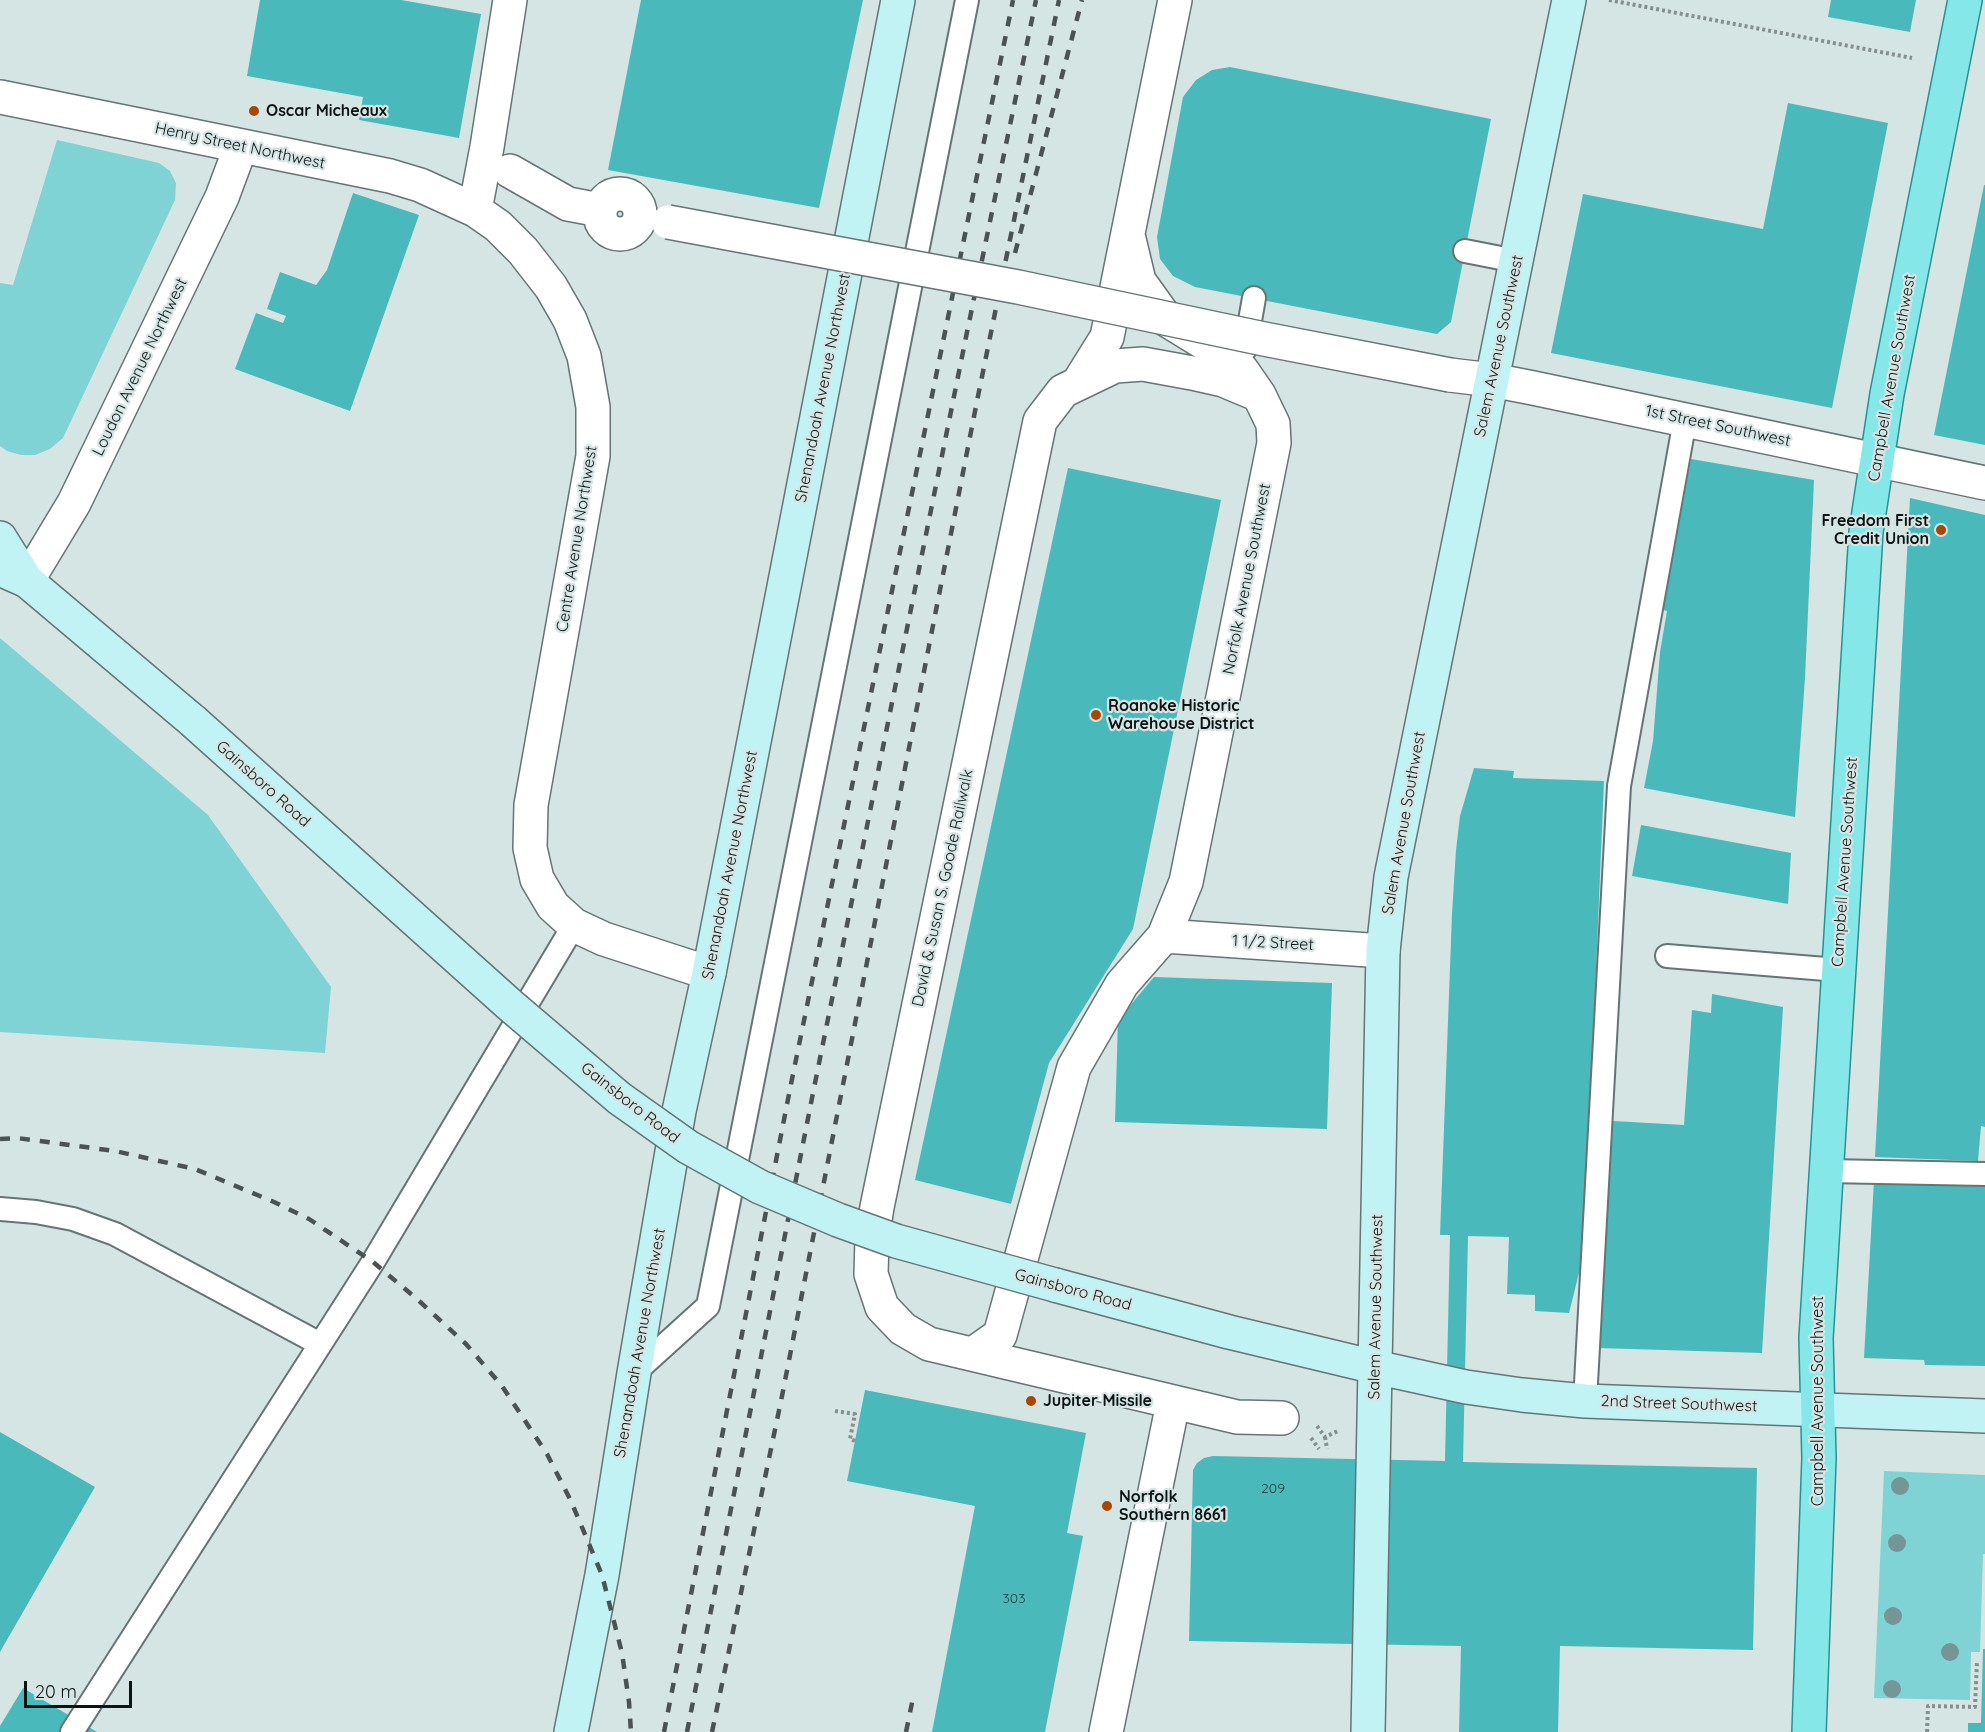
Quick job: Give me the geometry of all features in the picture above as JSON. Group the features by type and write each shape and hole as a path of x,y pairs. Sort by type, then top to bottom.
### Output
{"main road":[{"name":"Campbell Avenue Southwest","path":"1809,1732 1819,1458 1816,1338 1866,532 1887,394 1965,0"}],"street":[{"path":"475,210 510,0"},
{"name":"Shenandoah Avenue Northwest","path":"571,1732 602,1575 679,1111 709,972 898,0"},
{"name":"Norfolk Avenue Southwest","path":"1079,382 1107,337 1175,0"},
{"name":"Salem Avenue Southwest","path":"1368,1732 1383,951 1390,877 1569,0"},
{"name":"Henry Street Northwest","path":"0,97 390,176 420,185 475,210"},
{"name":"Loudon Avenue Northwest","path":"14,575 74,503 222,197 241,146"},
{"name":"1st Street Southwest","path":"510,171 568,204 600,210 600,217 606,229 617,234 623,234 654,219 1018,287 1264,339 1450,375 1492,380 1985,483"},
{"name":"Centre Avenue Northwest","path":"475,210 498,226 523,251 551,287 570,320 584,356 593,407 593,456 531,805 530,848 537,879 553,906 574,925 604,939 709,972"},
{"name":"Norfolk Avenue Southwest","path":"973,1354 1000,1335 1074,1067 1122,984 1164,936 1186,882 1274,443 1273,424 1259,395 1241,369 1219,352 1167,320 1139,281 1128,235"},
{"path":"1079,382 1115,366 1143,364 1223,380 1259,395"},
{"name":"David & Susan S. Goode Railwalk","path":"973,1354 929,1344 903,1329 882,1307 871,1274 872,1239 1040,421 1064,391 1079,382"},
{"name":"Gainsboro Road","path":"0,538 14,575 193,721 519,1013 619,1098 688,1147 760,1187 838,1220 896,1241 1229,1332 1375,1367"},
{"name":"1 1/2 Street","path":"1164,936 1383,951"},
{"path":"973,1354 1237,1417 1282,1418"},
{"name":"2nd Street Southwest","path":"1375,1367 1466,1387 1585,1401 1985,1416"},
{"path":"1106,1732 1173,1403"}],"lane":[{"path":"634,1373 708,1306 967,0"},
{"path":"1465,250 1516,261"},
{"path":"1241,369 1254,298"},
{"path":"1585,1401 1619,786 1685,420"},
{"path":"72,1732 373,1262 574,925"},
{"path":"1667,957 1838,970"},
{"path":"1826,1171 1985,1174"},
{"path":"0,1209 36,1212 73,1219 115,1234 320,1344"}],"path":[{"path":"1609,0 1912,58"},
{"path":"835,1411 855,1414 850,1439 855,1441"},
{"path":"1325,1437 1327,1449"},
{"path":"1927,1732 1928,1706 1975,1707 1977,1661"}],"shaded area":[{"path":"57,140 159,163 170,171 176,183 175,200 63,438 50,449 35,455 21,455 7,451 0,446 0,283 13,285"},
{"path":"0,638 208,815 331,987 325,1053 0,1032"},
{"path":"1884,1471 1985,1475 1985,1554 1983,1554 1980,1652 1971,1652 1970,1700 1874,1698"}],"building":[{"path":"260,0 401,0 481,14 459,138 359,120 363,97 247,76"},
{"path":"641,0 863,0 819,208 608,170"},
{"path":"1831,0 1916,0 1910,32 1828,17"},
{"path":"1230,67 1491,119 1451,322 1437,334 1195,287 1173,276 1160,259 1157,237 1183,97 1196,80 1212,70"},
{"path":"1788,103 1888,123 1832,408 1551,353 1583,194 1763,229"},
{"path":"1985,185 1985,445 1934,435"},
{"path":"353,193 419,215 350,411 235,369 256,313 283,323 286,316 267,309 280,272 316,285 327,270"},
{"path":"1691,459 1814,480 1805,678 1795,817 1644,788 1653,741 1660,652 1667,611 1663,610"},
{"name":"Roanoke Historic Warehouse District","path":"1068,468 1221,500 1133,929 1049,1063 1011,1204 915,1180"},
{"path":"1910,498 1985,515 1985,1127 1981,1126 1978,1161 1875,1157"},
{"path":"1474,768 1514,771 1513,778 1604,781 1584,1253 1569,1313 1535,1311 1535,1295 1507,1294 1509,1237 1468,1236 1463,1462 1757,1468 1753,1650 1560,1646 1558,1732 1459,1732 1461,1646 1189,1641 1193,1470 1204,1458 1213,1456 1445,1461 1450,1235 1440,1235 1452,914 1460,816"},
{"path":"1641,825 1791,853 1788,904 1632,876"},
{"path":"1154,977 1332,983 1327,1129 1115,1122 1118,1020"},
{"path":"1712,994 1783,1007 1762,1353 1598,1348 1613,1121 1684,1125 1692,1010 1711,1013"},
{"path":"1874,1180 1985,1183 1985,1366 1925,1365 1924,1360 1864,1358"},
{"path":"865,1390 1086,1433 1067,1533 1083,1536 1045,1732 932,1732 975,1506 847,1481"},
{"path":"0,1432 95,1487 0,1652"},
{"path":"1983,1649 1985,1649 1985,1732 1968,1732 1968,1723 1981,1723"},
{"path":"23,1688 97,1732 0,1732 0,1726"}],"railway":[{"path":"664,1732 791,1084 1013,0"},
{"path":"687,1732 814,1088 1036,0"},
{"path":"712,1732 782,1396 977,401 1059,0"},
{"path":"1015,253 1082,0"},
{"path":"0,1139 17,1138 115,1151 195,1169 274,1202 309,1219 373,1262 466,1344 502,1386 547,1454 571,1501 602,1575 622,1653 631,1732"},
{"path":"906,1732 913,1698"}],"place":[{"name":"Oscar Micheaux","path":"254,111"},
{"name":"Freedom First Credit Union","path":"1941,530"},
{"name":"Roanoke Historic Warehouse District","path":"1096,715"},
{"name":"Jupiter Missile","path":"1031,1401"},
{"name":"Norfolk Southern 8661","path":"1107,1506"}]}
